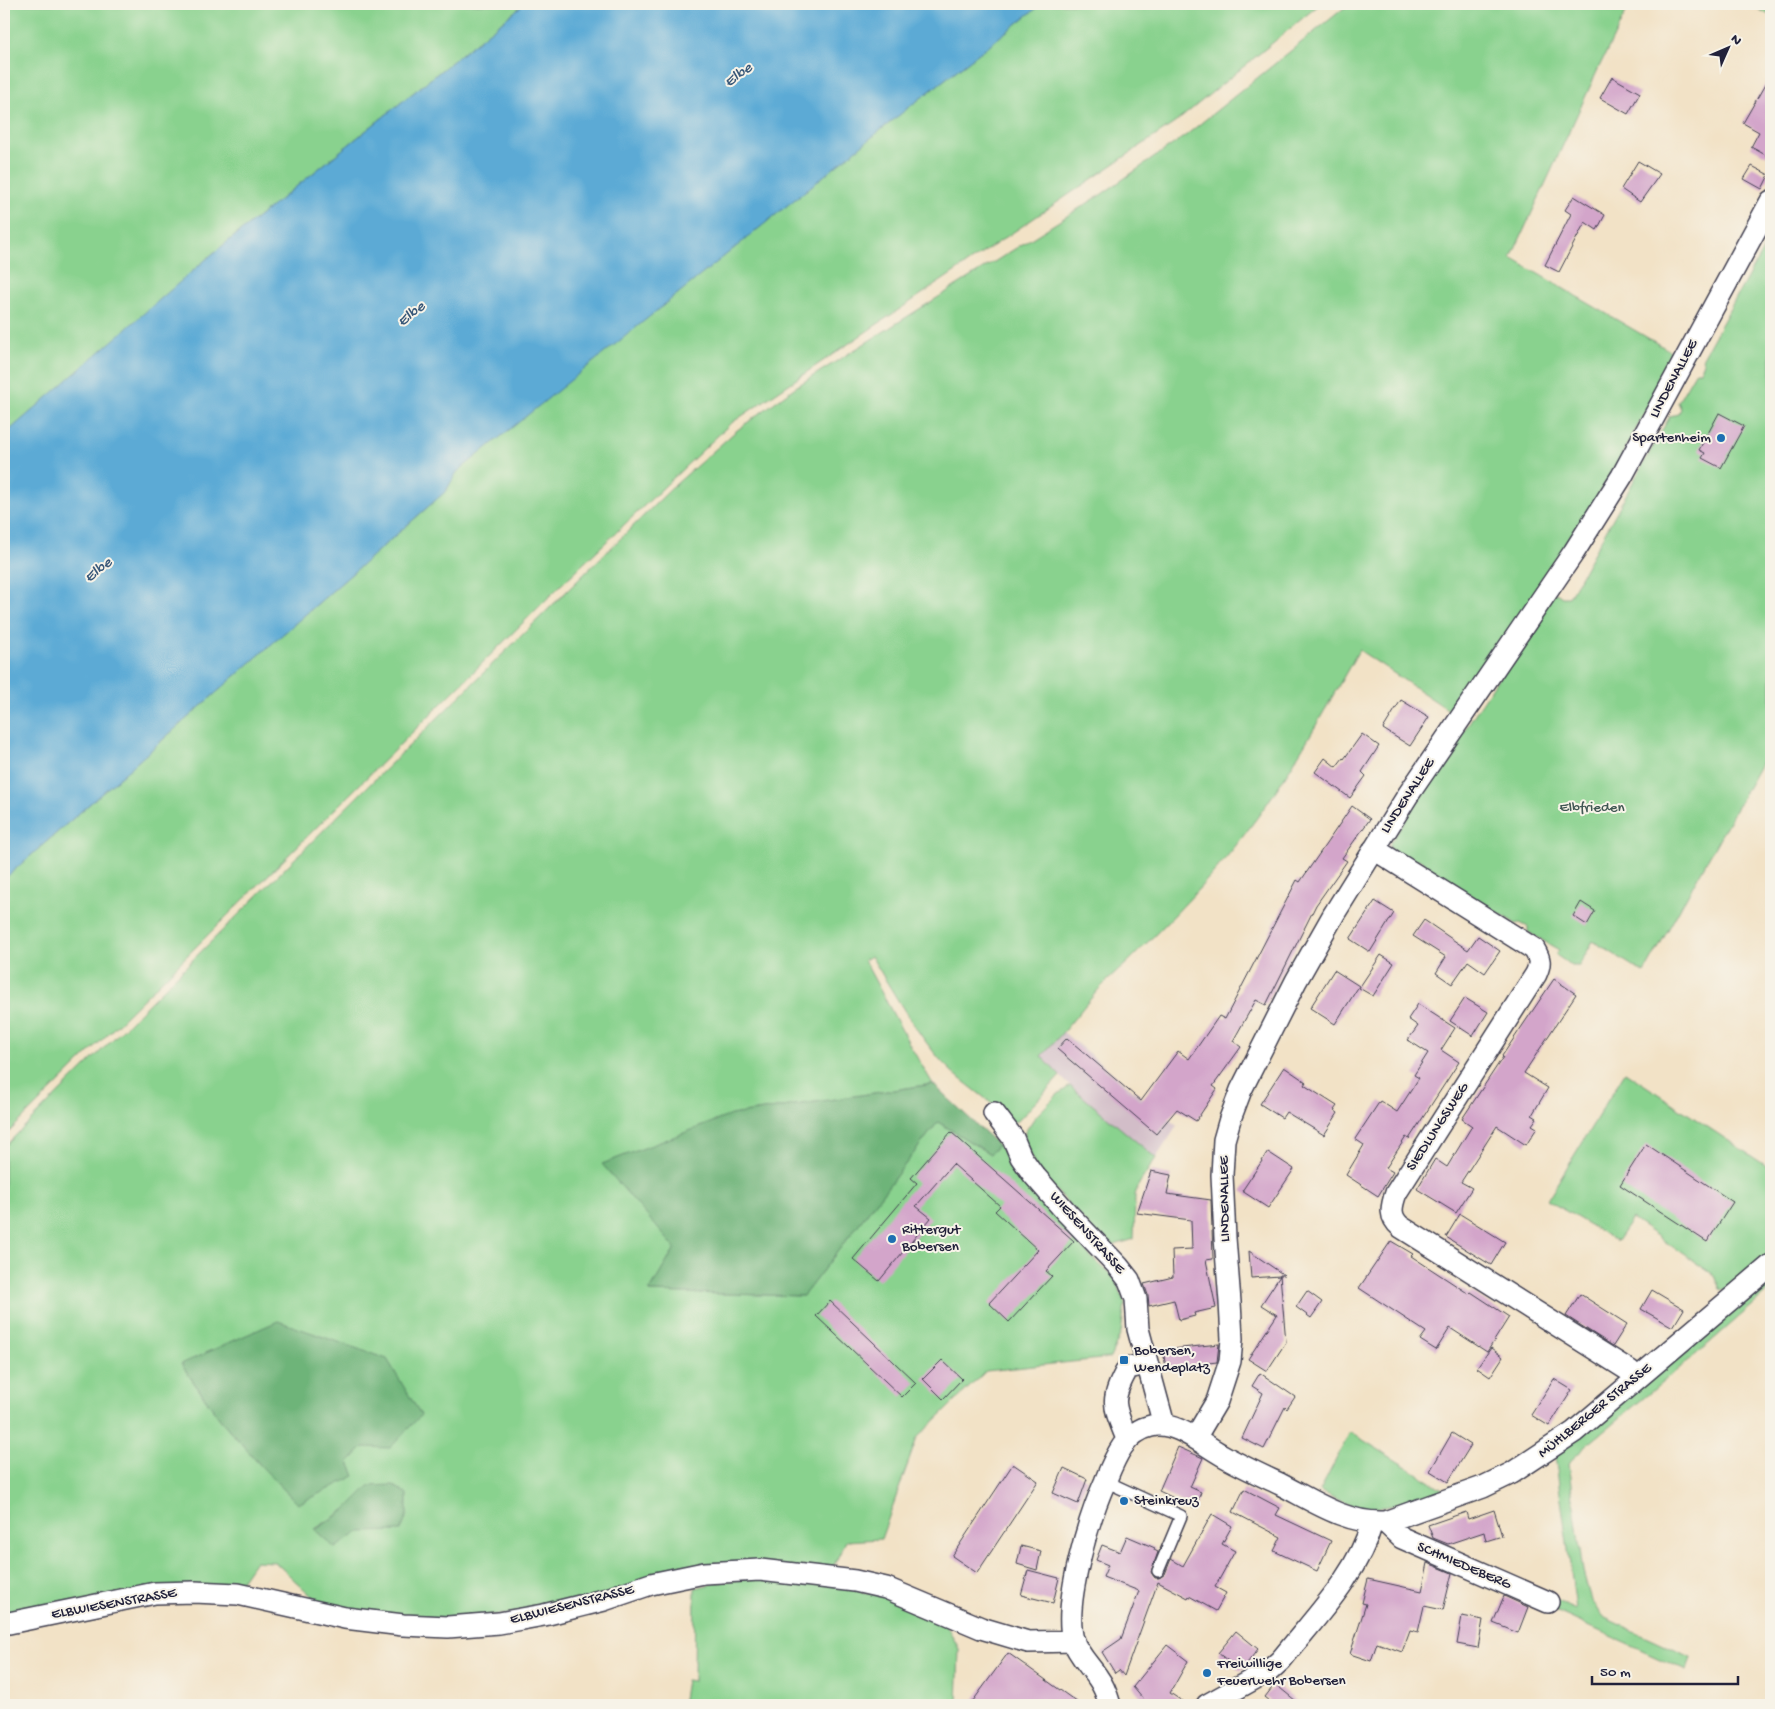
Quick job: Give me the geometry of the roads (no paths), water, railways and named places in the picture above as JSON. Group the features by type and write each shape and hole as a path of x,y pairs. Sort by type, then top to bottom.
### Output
{"street":[{"name":"LINDENALLEE","path":"1195,1438 1217,1401 1230,1361 1232,1339 1222,1175 1224,1140 1230,1119 1253,1065 1296,981 1374,849 1408,795 1574,552 1622,476 1771,201"},
{"name":"SIEDLUNGSWEG","path":"1374,849 1534,949 1540,964 1536,974 1396,1193 1391,1208 1394,1218 1401,1227 1630,1371 1636,1379"},
{"name":"WIESENSTRASSE","path":"994,1113 1013,1138 1021,1157 1034,1174 1129,1280 1136,1299 1138,1328 1154,1380 1157,1425"},
{"name":"MÜHLBERGER STRASSE","path":"1379,1522 1482,1487 1512,1473 1574,1432 1771,1265"},
{"path":"1127,1439 1114,1403 1118,1386 1128,1368 1148,1364"},
{"path":"1110,1705 1099,1680 1074,1641 1070,1620 1082,1551 1094,1506 1105,1481 1127,1439 1139,1431 1157,1425 1195,1438 1221,1455 1335,1513 1379,1522 1344,1582 1281,1660 1270,1670 1207,1705"},
{"name":"SCHMIEDEBERG","path":"1379,1522 1402,1538 1548,1602"},
{"name":"ELBWIESENSTRASSE","path":"4,1624 155,1593 177,1591 238,1594 345,1618 403,1625 448,1627 499,1623 544,1615 604,1600 651,1584 704,1574 760,1570 855,1581 886,1588 981,1628 1028,1642 1074,1641"}],"lane":[{"path":"1105,1481 1181,1516 1158,1571"}],"water":[{"name":"Elbe","path":"524,4 1042,4 908,108 457,472 446,491 4,879 4,435 211,255"}],"place":[{"name":"Spartenheim","path":"1721,438"},
{"name":"Rittergut Bobersen","path":"892,1239"},
{"name":"Bobersen, Wendeplatz","path":"1124,1360"},
{"name":"Steinkreuz","path":"1124,1501"},
{"name":"Freiwillige Feuerwehr Bobersen","path":"1207,1673"}],"park label":[{"name":"Elbfrieden","path":"1592,808"}]}
